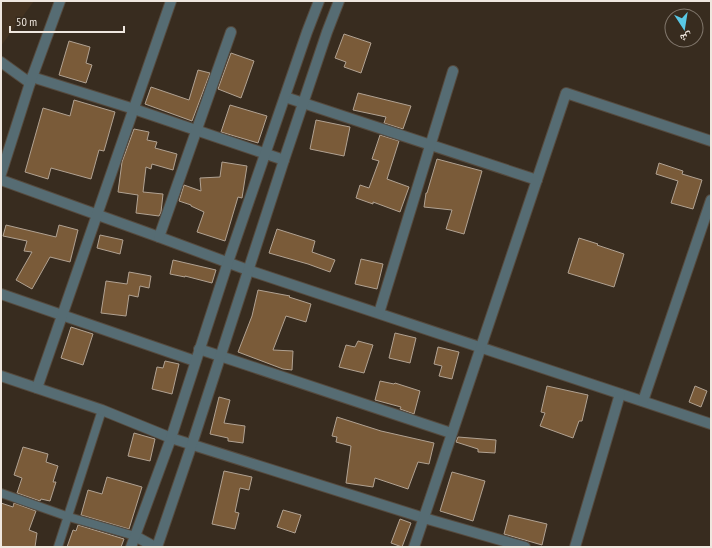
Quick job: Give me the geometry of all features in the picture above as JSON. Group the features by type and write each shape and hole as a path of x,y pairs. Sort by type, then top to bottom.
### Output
{"street":[{"path":"1,174 31,80 60,1"},
{"path":"37,388 171,1"},
{"path":"131,547 171,438 228,262 319,1"},
{"path":"135,536 156,547 192,444 303,103 339,1"},
{"path":"159,237 231,32"},
{"path":"1,62 31,80 134,109 284,160"},
{"path":"379,313 454,71"},
{"path":"414,547 566,93 711,141"},
{"path":"285,97 537,180"},
{"path":"1,180 248,270 711,424"},
{"path":"643,401 711,200"},
{"path":"1,294 195,361"},
{"path":"200,349 452,433"},
{"path":"1,376 102,410 171,438 424,518 525,547"},
{"path":"575,547 620,394"}],"lane":[{"path":"58,547 69,517 102,410"},
{"path":"1,493 69,517 135,536"}],"shaded area":[{"path":"1,1 34,1 1,46"}],"building":[{"path":"344,34 371,43 361,73 344,67 346,62 335,58"},
{"path":"69,41 90,47 86,63 92,65 86,83 59,75"},
{"path":"231,53 254,61 241,98 218,89"},
{"path":"198,70 210,73 192,121 145,104 151,87 189,100"},
{"path":"358,93 411,106 403,129 384,123 386,117 353,110"},
{"path":"74,100 115,112 104,151 99,150 91,179 51,168 48,179 25,172 43,108 70,116"},
{"path":"230,105 267,116 258,143 221,132"},
{"path":"316,120 350,127 344,156 310,149"},
{"path":"134,129 149,132 147,140 157,142 155,148 177,154 173,170 152,164 151,169 146,167 143,192 163,194 161,212 159,216 136,213 138,195 118,192 122,162"},
{"path":"380,135 399,141 387,179 409,187 400,212 373,202 373,204 356,198 360,185 369,188 379,161 372,159"},
{"path":"437,159 482,171 464,234 446,229 452,210 424,207 426,193"},
{"path":"222,162 247,166 242,198 238,197 225,241 197,232 204,212 179,201 184,185 201,191 200,178 220,177"},
{"path":"659,163 683,171 682,174 702,180 693,209 671,203 678,181 656,174"},
{"path":"6,225 56,237 59,225 78,230 70,262 50,257 32,289 16,280 32,252 24,251 27,241 3,236"},
{"path":"277,229 315,241 312,252 335,260 330,272 269,253"},
{"path":"100,235 123,240 120,254 97,248"},
{"path":"579,238 624,254 614,287 568,273"},
{"path":"361,259 383,264 377,289 355,284"},
{"path":"173,260 216,270 212,283 170,274"},
{"path":"129,272 151,276 149,288 140,286 138,297 129,295 126,316 101,313 106,281 127,284"},
{"path":"258,290 290,296 289,297 311,304 306,322 286,316 273,350 293,351 292,370 283,369 238,352 252,316"},
{"path":"71,327 93,334 83,365 61,358"},
{"path":"395,333 416,338 410,363 389,358"},
{"path":"358,341 373,345 364,373 339,367 346,345 355,347"},
{"path":"438,347 459,352 452,379 439,376 442,366 434,364"},
{"path":"165,361 179,364 172,394 152,389 157,367 163,368"},
{"path":"380,381 395,383 420,391 414,414 400,409 401,407 375,400"},
{"path":"547,386 588,395 582,421 579,421 573,438 540,426 545,413 541,412"},
{"path":"695,386 707,391 701,407 689,402"},
{"path":"219,397 230,400 224,423 245,426 243,443 228,441 228,438 210,434"},
{"path":"337,417 381,431 434,443 429,464 418,462 408,489 375,478 373,487 346,483 351,446 336,442 337,437 332,436"},
{"path":"134,433 155,439 150,461 128,456"},
{"path":"458,437 496,440 495,453 478,452 478,449 456,442"},
{"path":"23,447 48,454 46,462 58,466 53,482 56,482 50,501 41,499 40,501 17,493 22,478 14,475"},
{"path":"224,471 252,477 249,490 240,488 235,512 239,513 235,529 212,524"},
{"path":"452,472 485,481 473,521 440,511"},
{"path":"107,477 142,487 129,529 81,515 88,490 102,494"},
{"path":"1,503 13,507 14,503 36,511 29,530 37,533 35,547 1,547"},
{"path":"283,510 301,515 295,533 277,527"},
{"path":"509,515 547,524 542,545 504,534"},
{"path":"400,519 411,523 402,547 391,543"},
{"path":"78,525 124,539 121,547 67,547 73,530 76,531"}]}
